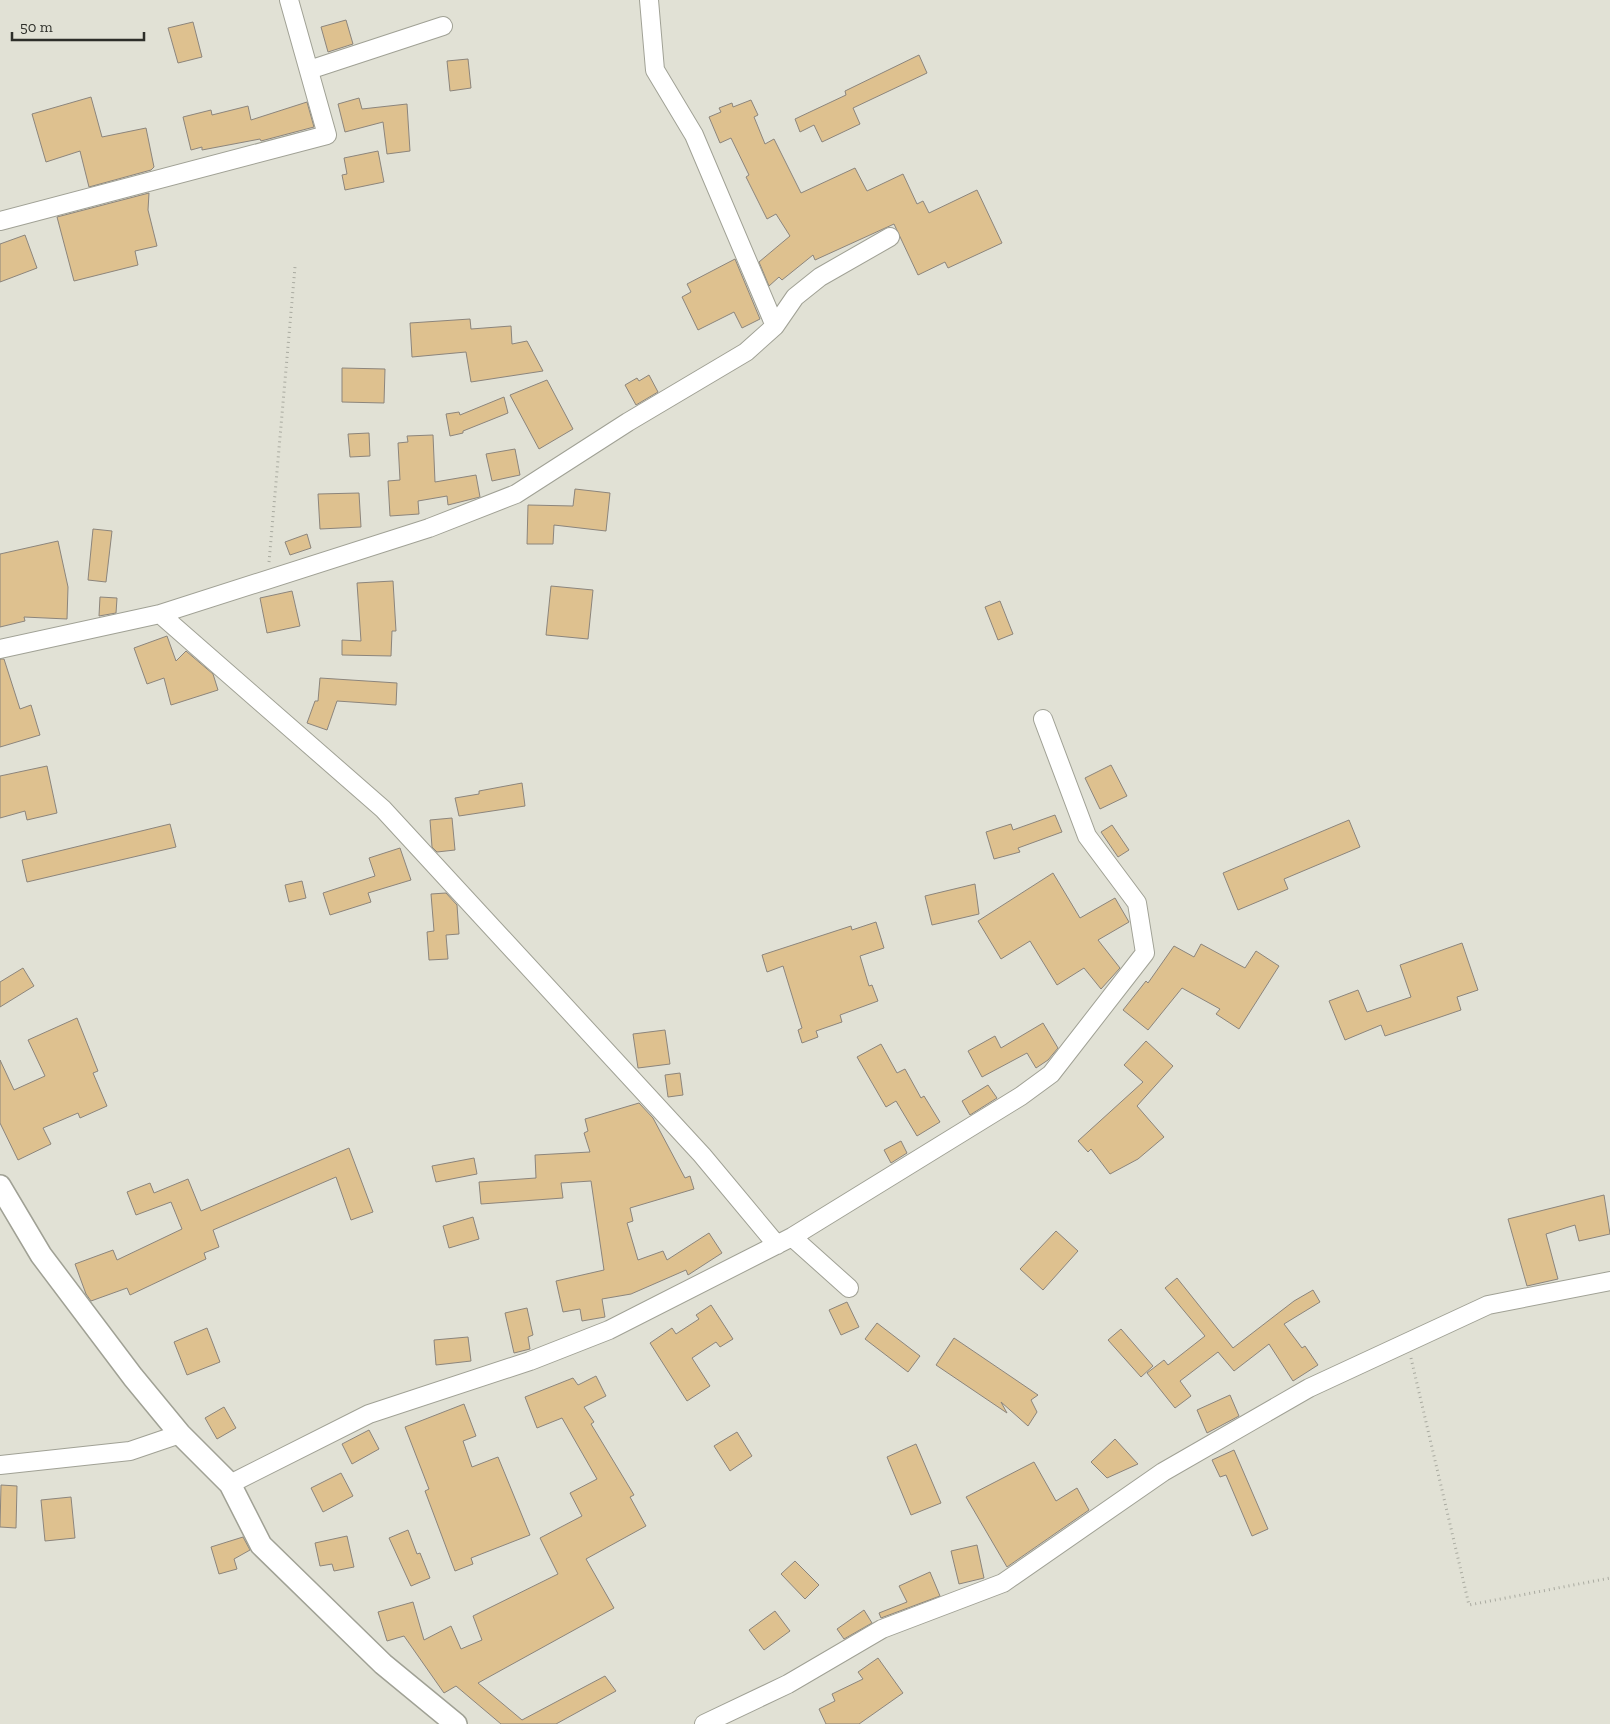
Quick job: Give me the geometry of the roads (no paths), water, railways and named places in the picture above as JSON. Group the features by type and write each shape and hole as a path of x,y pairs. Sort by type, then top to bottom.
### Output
{"street":[{"path":"0,221 327,134 289,0"},
{"path":"649,0 655,70 694,135 775,326"},
{"path":"309,70 443,26"},
{"path":"0,649 160,614 429,528 516,494 628,422 746,352 775,326 796,297 820,277 890,237"},
{"path":"160,614 383,809 702,1155 785,1241 849,1288"},
{"path":"230,1484 369,1414 530,1361 609,1330 785,1241 1021,1096 1051,1074 1145,953 1137,903 1087,836 1043,719"},
{"path":"0,1186 41,1255 133,1377 180,1434 230,1484 261,1546 382,1664 456,1724"},
{"path":"704,1724 788,1684 882,1630 1003,1583 1162,1472 1308,1388 1488,1305 1610,1281"},
{"path":"0,1465 130,1451 180,1434"}]}
